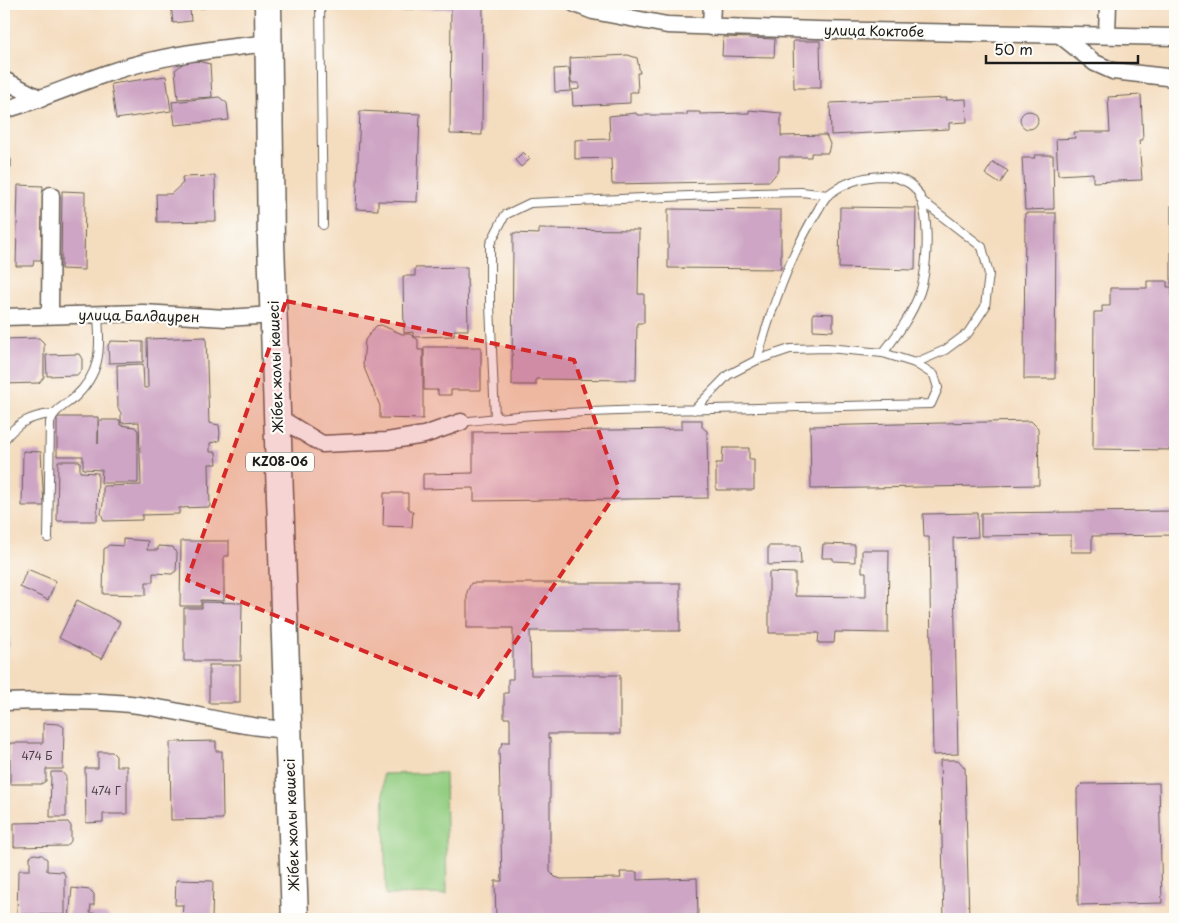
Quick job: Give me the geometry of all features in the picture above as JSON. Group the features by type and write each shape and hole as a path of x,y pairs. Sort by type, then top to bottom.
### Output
{"highway":[{"name":"Жібек жолы көшесі","path":"268,4 270,43 271,243 295,919"}],"street":[{"name":"улица Коктобе","path":"575,4 593,11 667,25 1175,37"},
{"path":"711,27 712,4"},
{"path":"1107,34 1108,4"},
{"path":"1060,35 1095,63 1113,71 1175,78"},
{"path":"4,110 41,100 119,70 177,55 270,43"},
{"path":"4,80 41,100"},
{"path":"50,315 51,195"},
{"name":"улица Балдаурен","path":"4,317 143,313 226,318 274,315"},
{"path":"278,418 322,444 387,441 424,435 461,422"},
{"path":"4,702 46,701 130,704 255,728 289,730"}],"lane":[{"path":"320,4 323,225"},
{"path":"756,360 766,328 797,249 828,195 860,177 891,176 911,184 922,200 982,247 989,274 985,307 968,333 946,350 915,363"},
{"path":"495,418 490,305 490,244 506,215 530,203 783,192 828,195"},
{"path":"882,353 901,330 920,292 926,230 922,200"},
{"path":"4,440 15,426 39,416 52,414 84,386 98,363 98,314"},
{"path":"461,422 495,418 694,410 931,404 938,388 934,375 915,363 882,353 827,348 790,350 756,360 728,375 694,410"},
{"path":"48,538 50,422 52,414"}],"highlighted area":[{"path":"286,301 574,360 619,489 478,697 187,580"}],"green space":[{"path":"445,773 447,894 386,895 383,774"}],"building":[{"path":"171,4 205,4 205,8 190,9 191,21 173,23"},
{"path":"399,4 483,4 482,135 450,134 451,9 399,9"},
{"path":"723,37 775,39 774,57 722,56"},
{"path":"793,41 820,41 821,88 794,88"},
{"path":"628,55 637,58 640,73 637,73 638,92 630,92 630,103 573,106 572,90 579,89 579,83 571,83 570,58"},
{"path":"189,59 210,64 212,97 178,99 175,70"},
{"path":"569,68 571,91 555,92 554,69"},
{"path":"166,76 171,111 116,119 111,84"},
{"path":"1141,95 1143,140 1139,140 1142,180 1093,182 1093,173 1058,175 1056,139 1075,138 1074,132 1110,132 1108,97"},
{"path":"219,97 227,103 229,120 175,125 172,102"},
{"path":"947,98 946,100 966,99 967,122 949,123 949,129 831,135 830,103"},
{"path":"749,110 781,113 781,136 826,135 830,144 828,153 811,153 811,157 779,157 779,170 770,181 612,184 611,158 575,159 575,140 610,139 609,116 636,113 637,115 687,115 687,112 700,112 700,114 749,113"},
{"path":"360,111 420,114 417,202 378,201 378,210 356,209"},
{"path":"1029,111 1035,114 1038,120 1035,126 1029,129 1023,126 1020,120 1023,114"},
{"path":"523,152 530,159 521,167 515,160"},
{"path":"7,153 11,160 11,167 4,172 4,154"},
{"path":"1034,155 1053,155 1054,209 1025,210 1022,158 1035,158"},
{"path":"993,162 1008,171 1000,184 985,174"},
{"path":"215,176 216,221 157,222 156,194 171,194 183,183 182,177"},
{"path":"18,185 43,186 41,260 34,260 33,266 16,266"},
{"path":"62,191 85,192 84,270 61,269"},
{"path":"1171,206 1175,206 1175,284 1171,284"},
{"path":"840,207 916,208 915,270 839,268"},
{"path":"668,209 781,210 781,269 668,268"},
{"path":"1025,213 1056,213 1055,379 1024,379"},
{"path":"539,229 639,230 638,294 644,294 644,323 637,323 636,380 536,379 536,385 512,385 513,233 539,234"},
{"path":"467,267 468,330 454,330 454,336 413,337 413,332 404,333 403,276 415,276 415,268"},
{"path":"1147,281 1167,281 1167,287 1172,287 1172,296 1175,296 1175,450 1093,449 1094,312 1102,312 1102,306 1110,306 1110,288 1147,288"},
{"path":"813,313 833,314 833,331 813,330"},
{"path":"381,325 402,334 410,334 418,340 418,350 423,350 423,419 380,418 380,406 363,365 365,340 376,326"},
{"path":"206,337 209,423 219,425 220,433 219,441 210,443 210,452 216,452 217,464 209,464 210,507 179,508 179,514 142,515 142,520 104,521 101,513 103,486 141,485 139,422 121,423 121,413 118,408 117,365 143,364 144,388 148,388 147,339"},
{"path":"39,338 44,343 44,377 39,383 4,384 4,339"},
{"path":"111,341 143,342 143,362 109,363 108,345"},
{"path":"424,347 481,347 481,390 451,390 451,395 438,395 438,390 424,390"},
{"path":"79,354 82,359 82,369 77,375 47,376 46,355"},
{"path":"57,417 98,417 98,444 99,420 120,420 120,425 135,427 138,431 138,483 101,483 102,470 83,469 83,456 57,456"},
{"path":"682,420 702,420 702,427 707,431 708,498 474,501 474,488 423,489 423,474 473,473 473,432 682,429"},
{"path":"1031,421 1038,428 1039,485 811,489 810,426"},
{"path":"723,448 749,448 749,459 754,459 754,490 716,490 716,463 722,463"},
{"path":"23,451 41,452 44,506 22,506"},
{"path":"58,461 80,461 80,472 98,473 97,521 57,521"},
{"path":"384,493 408,493 408,508 413,512 412,527 383,526"},
{"path":"1175,511 1175,535 1092,536 1092,552 1071,552 1071,535 981,536 981,513"},
{"path":"977,513 978,537 953,538 958,754 933,755 929,537 924,537 923,514"},
{"path":"123,539 148,541 147,550 158,550 158,546 173,547 177,555 176,571 172,574 153,573 153,582 146,582 146,595 103,594 104,549 109,545 123,546"},
{"path":"181,541 229,541 229,556 224,556 224,601 201,600 201,606 180,606"},
{"path":"823,544 855,545 855,562 833,561 833,558 822,558"},
{"path":"768,546 800,546 801,564 768,565"},
{"path":"862,550 889,550 888,633 835,632 834,643 818,643 819,633 769,633 769,572 795,573 795,596 866,597 866,572 862,572"},
{"path":"27,569 56,581 48,600 20,587"},
{"path":"471,583 680,583 680,631 530,631 531,675 620,675 620,734 548,734 548,739 550,738 550,872 555,877 561,879 621,878 620,872 637,872 637,880 697,878 698,914 692,918 496,919 495,881 502,881 499,750 503,742 510,742 510,718 504,718 504,693 508,693 508,679 513,679 513,628 467,628 467,592"},
{"path":"77,600 120,622 102,659 59,638"},
{"path":"202,602 242,603 241,661 184,661 184,608 202,608"},
{"path":"4,635 9,636 10,643 4,661"},
{"path":"209,665 240,665 240,703 209,703"},
{"path":"43,723 59,724 64,727 63,769 46,769 46,781 41,784 10,784 10,743 43,743"},
{"path":"216,741 216,751 222,751 223,819 171,820 170,742"},
{"path":"98,752 112,752 116,756 116,766 127,766 127,814 103,814 103,822 86,823 85,768 98,768"},
{"path":"940,760 958,760 965,768 969,919 944,919"},
{"path":"51,772 62,772 66,777 66,817 50,817"},
{"path":"1159,783 1162,903 1078,905 1077,789 1082,784"},
{"path":"68,822 71,826 71,841 67,846 14,847 14,823"},
{"path":"34,854 42,855 47,859 47,871 63,872 65,875 65,915 17,914 18,873 20,870 30,870 30,857"},
{"path":"176,880 213,881 212,919 182,919 183,905 175,905"},
{"path":"72,888 90,890 94,894 94,905 91,905 90,913 106,914 111,919 69,919"}]}
